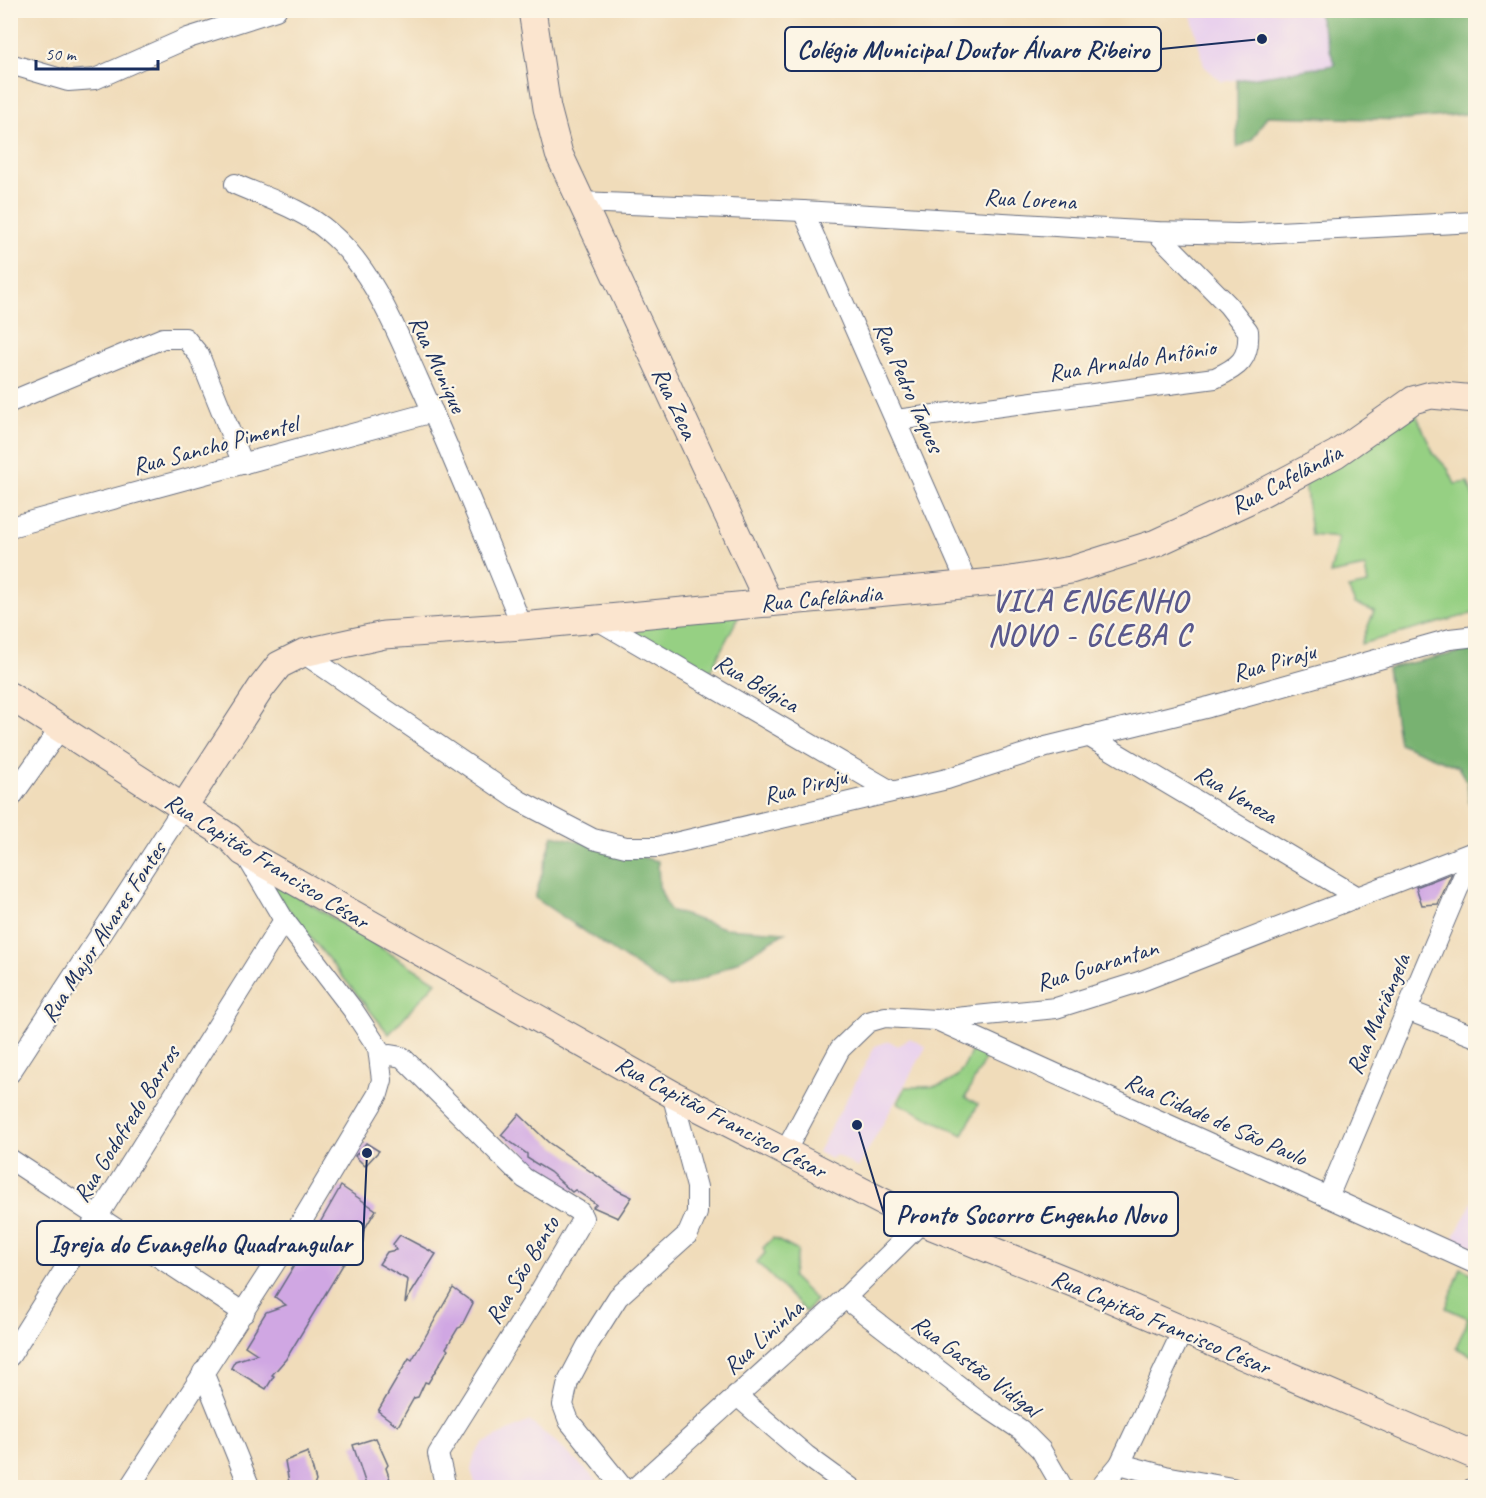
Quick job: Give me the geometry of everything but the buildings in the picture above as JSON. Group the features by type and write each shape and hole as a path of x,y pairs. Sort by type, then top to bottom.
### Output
{"street":[{"path":"10,64 68,81 95,79 242,15 276,10"},
{"name":"Rua Zeca","path":"532,10 551,129 580,202 769,603"},
{"name":"Rua Munique","path":"236,184 308,218 342,244 373,288 395,329 433,412 522,626"},
{"name":"Rua Lorena","path":"580,202 803,211 1156,232 1238,234 1476,222"},
{"name":"Rua Pedro Taques","path":"803,211 968,585"},
{"name":"Rua Arnaldo Antônio","path":"896,420 1215,378 1236,369 1246,358 1248,331 1228,305 1156,232"},
{"path":"10,402 163,338 185,338 199,355 243,464"},
{"name":"Rua Cafelândia","path":"189,799 261,688 279,665 303,653 384,636 522,626 968,585 1071,570 1156,543 1247,501 1335,454 1413,400 1431,396 1476,399"},
{"name":"Rua Sancho Pimentel","path":"10,527 433,412"},
{"name":"Rua Bélgica","path":"596,619 891,791"},
{"name":"Rua Piraju","path":"303,653 520,801 594,838 626,847 658,847 947,779 1015,756 1088,736 1209,707 1450,639 1476,636"},
{"name":"Rua Capitão Francisco César","path":"10,696 50,722 189,799 243,852 672,1094 922,1222 1468,1449"},
{"path":"10,716 50,722 10,799"},
{"name":"Rua Veneza","path":"1088,736 1358,897"},
{"name":"Rua Major Alvares Fontes","path":"10,1073 189,799"},
{"name":"Rua Guarantan","path":"785,1152 840,1049 852,1034 868,1022 885,1017 936,1020 1056,1008 1139,982 1475,851"},
{"name":"Rua Mariângela","path":"1328,1197 1475,851"},
{"path":"129,1488 203,1372 244,1313 378,1094 381,1080 378,1048 360,1019 284,920 243,852"},
{"name":"Rua Godofredo Barros","path":"10,1356 284,920"},
{"path":"1407,1010 1476,1037"},
{"name":"Rua Cidade de São Paulo","path":"936,1020 1476,1264"},
{"name":"Rua São Bento","path":"380,1057 390,1055 402,1057 524,1178 580,1212 583,1218 438,1454 446,1488"},
{"path":"623,1488 569,1421 563,1405 568,1382 587,1346 618,1297 687,1234 697,1213 697,1187 672,1094"},
{"path":"10,1159 244,1313"},
{"name":"Rua Lininha","path":"635,1488 845,1298 922,1222"},
{"name":"Rua Gastão Vidigal","path":"845,1298 982,1404 1021,1430 1041,1450 1063,1488"},
{"path":"1100,1488 1120,1464 1182,1332"},
{"path":"203,1372 250,1488"},
{"path":"736,1395 807,1456 851,1488"},
{"path":"1120,1464 1165,1476 1233,1488"}],"shaded area":[{"path":"1190,11 1323,11 1318,14 1335,65 1222,82 1204,66"},
{"path":"910,1038 926,1047 858,1168 836,1155 831,1159 818,1152 875,1046 889,1041 898,1046"},
{"path":"1475,1197 1475,1248 1454,1237"},
{"path":"529,1421 557,1443 604,1487 476,1487 471,1470 475,1453 484,1443"}],"green space":[{"path":"1323,11 1475,11 1475,113 1405,120 1267,116 1252,140 1237,148 1237,80 1335,65 1318,13"},
{"path":"1416,414 1434,454 1448,469 1455,484 1468,482 1475,502 1475,613 1361,644 1374,611 1355,604 1348,588 1368,584 1365,567 1330,574 1338,538 1311,535 1305,480"},
{"path":"743,608 708,675 605,622"},
{"path":"1475,649 1476,801 1469,804 1467,782 1458,767 1399,743 1387,668"},
{"path":"553,835 658,861 659,886 669,910 724,928 786,932 715,973 685,985 669,988 535,898"},
{"path":"257,871 436,982 389,1034"},
{"path":"972,1049 987,1055 965,1098 978,1104 963,1135 898,1103 906,1087 940,1085 955,1078 967,1062"},
{"path":"773,1238 798,1251 792,1277 816,1300 806,1312 757,1262 765,1253 763,1248"},
{"path":"1461,1268 1475,1275 1475,1357 1456,1348 1468,1318 1446,1308"}],"place":[{"name":"Colégio Municipal Doutor Álvaro Ribeiro","path":"1262,39"},
{"name":"Pronto Socorro Engenho Novo","path":"857,1125"},
{"name":"Igreja do Evangelho Quadrangular","path":"367,1153"}],"district":[{"name":"VILA ENGENHO NOVO - GLEBA C","path":"1090,618"}]}
